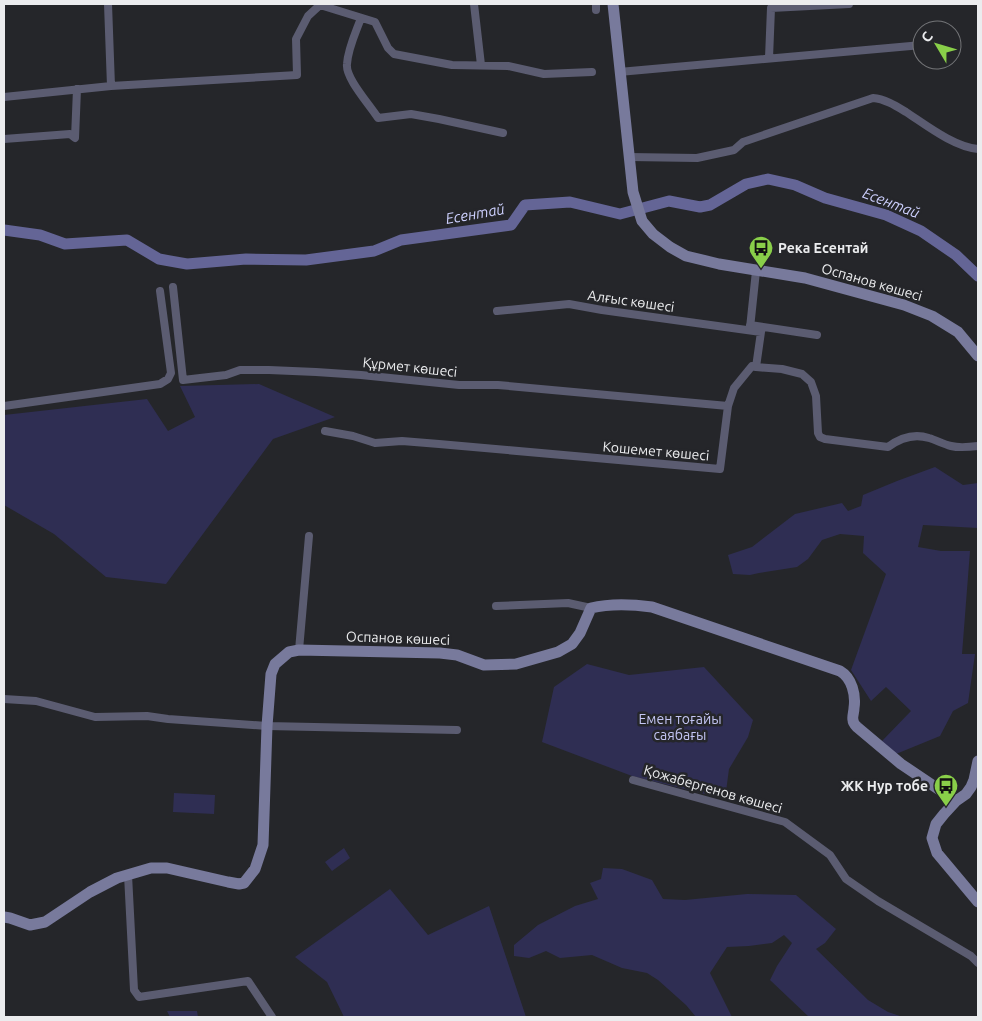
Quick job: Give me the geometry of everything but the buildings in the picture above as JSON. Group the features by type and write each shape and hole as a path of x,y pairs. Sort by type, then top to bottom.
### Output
{"street":[{"path":"108,4 111,86"},
{"path":"4,97 111,86 297,75 296,39 308,16 320,4 375,22 388,48 394,54 452,65 508,66 544,74 592,72"},
{"path":"474,4 481,66"},
{"name":"Оспанов көшесі","path":"613,4 633,192 642,221 653,234 686,256 756,271 805,278 904,305 932,316 958,332 978,356"},
{"path":"769,58 771,8 849,4"},
{"path":"361,18 346,65 349,77 378,118 410,114 503,133"},
{"path":"619,72 912,46"},
{"path":"4,139 70,134 75,138 77,89"},
{"path":"629,157 697,158 734,150 742,142 873,98 896,105 948,138 970,148 978,149"},
{"path":"750,328 756,271"},
{"name":"Құрмет көшесі","path":"173,287 183,380 226,375 240,370 316,372 459,385 498,385 728,406"},
{"path":"4,406 136,388 160,384 168,379 171,373 160,291"},
{"name":"Алғыс көшесі","path":"497,311 568,304 602,310 817,335"},
{"name":"Алғыс көшесі","path":"750,328 761,332 756,367"},
{"name":"Кошемет көшесі","path":"325,431 375,442 402,441 720,469 728,406 734,388 752,366 756,367"},
{"path":"756,367 802,374 811,382 816,396 818,433 820,437 825,439 888,447 898,440 913,436 927,437 952,447 978,446"},
{"path":"299,650 309,536"},
{"path":"496,606 568,604 591,608 617,604 652,607 840,671 848,677 854,694 855,706 852,719 857,727 901,764 956,801"},
{"name":"Оспанов көшесі","path":"4,917 30,925 45,922 90,892 117,878 151,868 167,868 228,882 244,883 255,869 263,845 267,726 271,674 275,664 289,652 299,650 440,653 457,656 484,665 516,664 558,652 572,644 580,633 591,608"},
{"path":"4,699 36,700 95,717 147,716 267,726 457,730"},
{"path":"978,760 971,787 936,824 932,838 936,853 978,902"},
{"name":"Қожабергенов көшесі","path":"633,780 786,822 830,855 846,879 878,901 964,952 978,963"},
{"path":"128,875 134,990 139,997 248,981 272,1017"}],"green space":[{"path":"259,384 335,417 273,439 166,584 106,577 54,534 4,505 4,415 147,399 168,431 195,417 180,386"},
{"path":"935,467 963,485 978,483 978,528 923,525 918,547 941,551 970,551 962,654 975,654 968,703 953,711 940,736 896,754 882,741 911,711 886,687 871,701 851,670 886,574 863,553 864,536 840,534 822,540 808,559 797,567 750,575 733,574 728,555 752,547 795,514 842,503 848,511 861,506 863,495"},
{"name":"Емен тоғайы саябағы","path":"587,664 629,675 704,667 753,720 748,737 729,769 725,799 632,776 542,742 554,687"},
{"path":"174,793 215,795 214,814 173,812"},
{"path":"344,848 350,858 332,871 325,862"},
{"path":"603,868 622,869 652,880 663,899 685,900 747,894 796,895 836,929 825,943 816,949 868,1000 888,1012 903,1017 809,1017 770,980 792,943 784,935 772,943 727,947 710,973 732,1017 696,1017 686,1005 658,980 647,973 622,968 592,955 560,958 546,951 529,958 514,956 514,945 538,925 575,906 598,899 590,883 601,879"},
{"path":"390,889 428,935 489,906 526,1017 344,1017 327,982 295,957"},
{"path":"167,1011 197,1011 198,1017 170,1017"}],"waterway":[{"name":"Есентай","path":"4,230 40,235 65,244 127,240 159,259 187,264 246,259 306,260 374,251 401,240 511,225 525,205 570,202 620,214 669,201 700,207 710,205 746,184 768,179 795,185 825,198 886,215 921,231 956,255 978,276"}],"place":[{"name":"Река Есентай","path":"761,269"},
{"name":"ЖК Нур тобе","path":"946,807"}]}
